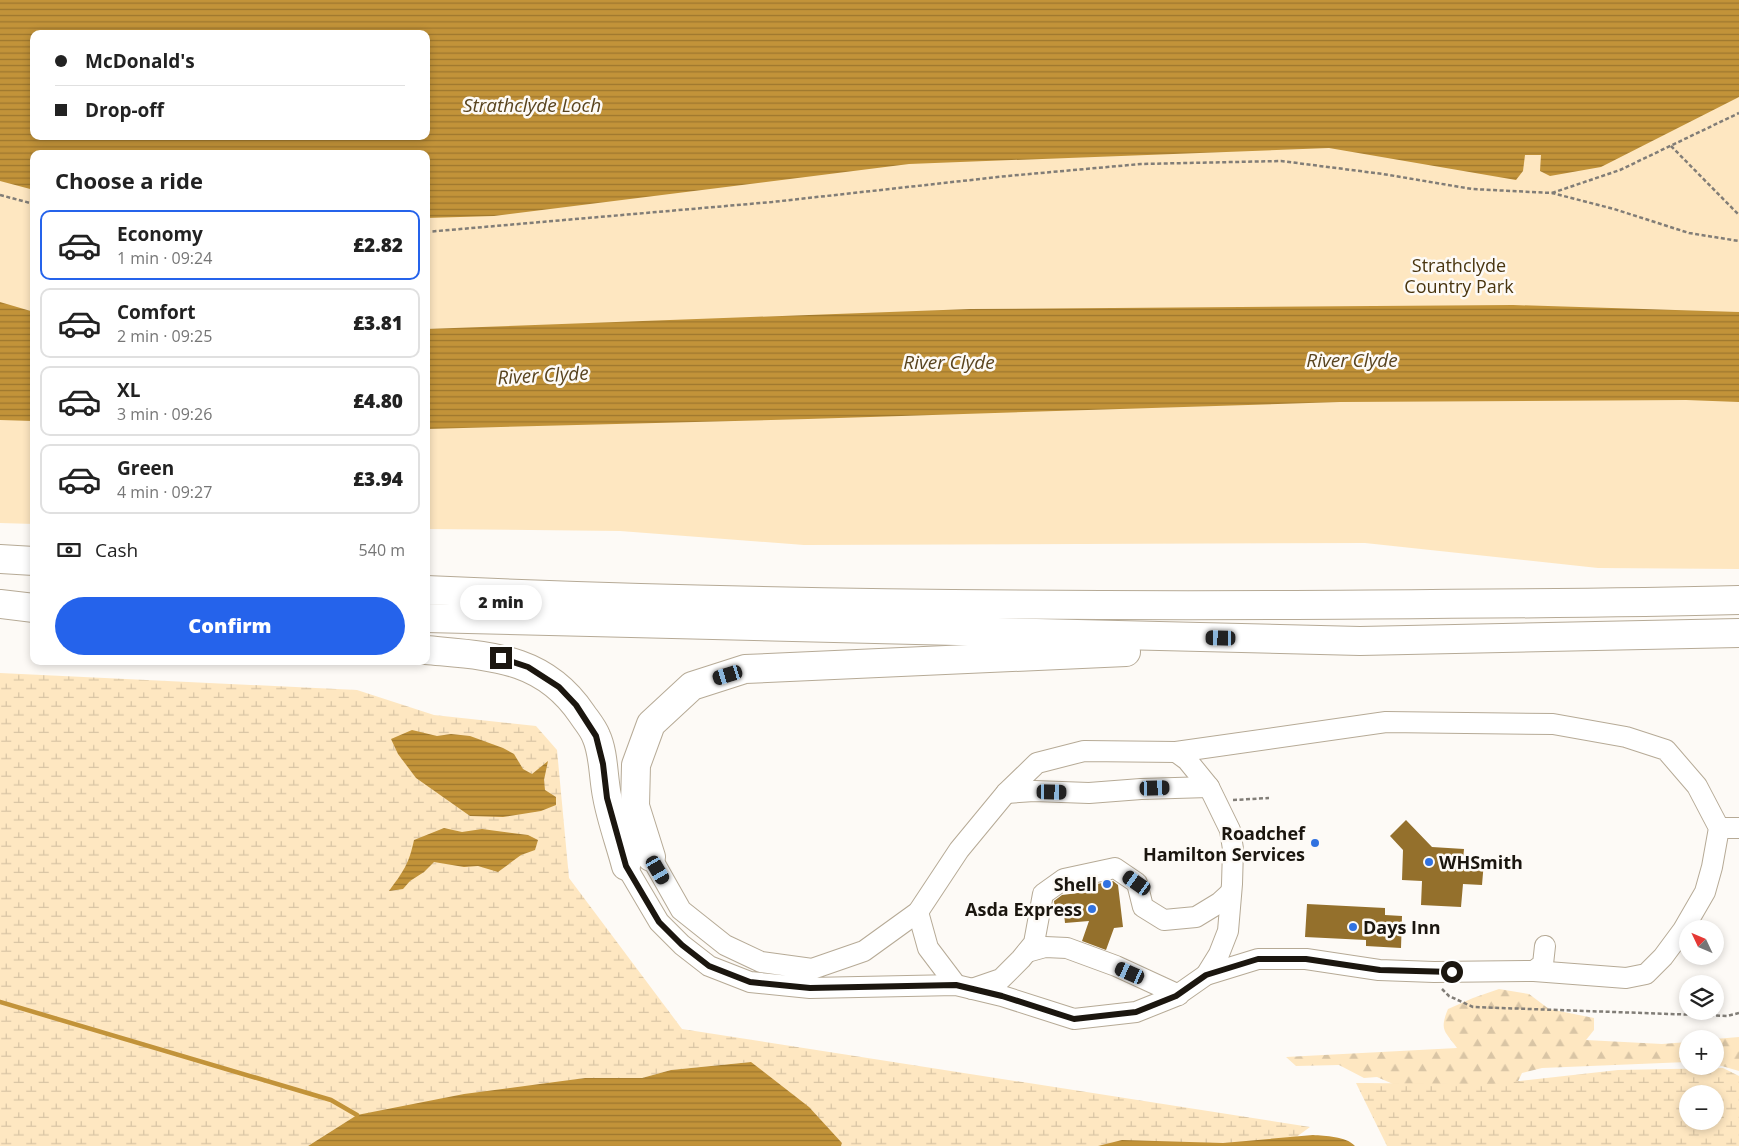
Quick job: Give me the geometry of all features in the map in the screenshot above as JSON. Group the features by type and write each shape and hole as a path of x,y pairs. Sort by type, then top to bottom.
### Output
{"highway":[{"path":"0,559 30,561"},
{"path":"430,590 686,599 1034,606 1591,604 1739,600"},
{"path":"0,604 30,608"},
{"path":"430,618 1360,641"},
{"path":"638,861 635,806 636,765 652,724 692,686 745,669 1360,641 1739,632"},
{"path":"430,650 501,658 528,667 559,687 576,705 596,736 603,764 607,798 638,861"}],"lane":[{"path":"638,861 681,910 725,945 761,962 812,969 864,951 918,912 959,850 1006,792 1037,763 1084,751 1176,752 1386,722 1553,724 1626,737 1666,750 1697,786 1718,828 1712,867 1705,892 1683,930 1663,957 1646,974 1626,978 1534,971 1434,972 1380,970 1306,959 1258,959 1206,975 1179,994 1136,1012 1074,1019 1002,996 964,987 928,948 918,912"},
{"path":"1176,752 1187,760 1213,794 1230,830 1233,862 1228,931 1219,954 1206,975"},
{"path":"1006,792 1088,793 1141,789 1213,794"},
{"path":"1718,828 1739,828"},
{"path":"638,861 659,922 682,945 709,966 750,982 810,988 964,987 1001,979 1034,942 1043,894 1064,879 1115,868 1137,883 1143,907 1164,920 1196,917 1219,903 1231,892"},
{"path":"1534,971 1543,964 1545,946"},
{"path":"1027,952 1045,947 1067,948 1116,966 1179,994"}],"path":[{"path":"1552,194 1620,170 1739,113"},
{"path":"1672,146 1739,214"},
{"path":"430,232 772,202 1007,176 1141,164 1280,162 1383,174 1472,189 1552,194 1614,209 1689,233 1739,241"},
{"path":"0,195 30,203"},
{"path":"1213,794 1269,798"},
{"path":"1434,972 1440,988 1449,996 1473,1007 1727,1016 1739,1013"}],"green space":[{"name":"Strathclyde Country Park","path":"0,0 1739,0 1739,569 1598,568 1365,543 804,545 620,531 430,529 430,150 30,150 30,524 0,523"},
{"path":"0,673 357,690 434,715 536,726 557,750 569,878 682,1029 1310,1127 1284,1146 841,1146 842,1143 750,1062 671,1070 642,1078 585,1078 357,1115 308,1146 0,1146"},
{"path":"1499,989 1529,994 1549,1009 1594,1018 1594,1030 1586,1040 1662,1044 1679,1043 1679,1062 1542,1068 1522,1073 1506,1106 1409,1091 1377,1077 1364,1078 1339,1065 1296,1066 1286,1057 1457,1048 1445,1030 1445,1016 1448,1009"},
{"path":"1739,1037 1739,1071 1724,1067 1724,1038"},
{"path":"1724,1068 1739,1076 1739,1146 1387,1146 1356,1083 1493,1084 1618,1070 1679,1069 1679,1075 1724,1075"}],"water":[{"name":"Strathclyde Loch","path":"0,0 1739,0 1739,97 1601,167 1550,176 1540,171 1541,155 1525,155 1523,171 1516,180 1329,148 909,164 494,216 430,218 430,150 30,150 30,189 0,181"},
{"path":"0,302 30,311 30,421 0,420"},
{"name":"River Clyde","path":"1513,305 1739,312 1739,402 1686,400 1340,402 430,429 430,329 970,309"},
{"path":"412,730 437,736 451,734 470,736 503,748 514,754 523,769 532,774 548,761 544,780 545,790 556,797 556,805 541,811 503,817 470,816 416,778 398,754 391,739"},
{"path":"444,828 462,832 482,829 528,835 538,840 535,850 521,855 498,872 478,866 464,867 434,862 403,889 389,891 405,867 414,840"},
{"path":"751,1062 809,1107 842,1143 841,1146 308,1146 357,1115 464,1094 585,1078 642,1078 671,1070"},
{"path":"1313,1135 1341,1138 1355,1146 1098,1146 1122,1140 1223,1143"}],"building":[{"path":"1406,820 1432,847 1464,849 1463,860 1484,861 1482,885 1463,884 1461,907 1421,905 1422,881 1402,880 1403,850 1390,836"},
{"path":"1113,881 1118,885 1123,927 1114,928 1106,950 1082,941 1089,921 1065,923 1064,913 1055,914 1054,901 1062,895 1086,892 1085,887"},
{"path":"1307,904 1385,908 1385,915 1402,916 1401,948 1366,946 1366,940 1305,937"}],"waterway":[{"path":"0,1002 331,1100 357,1115"}],"place":[{"name":"Roadchef Hamilton Services","path":"1315,843"},
{"name":"WHSmith","path":"1429,862"},
{"name":"Shell","path":"1107,884"},
{"name":"Asda Express","path":"1092,909"},
{"name":"Days Inn","path":"1353,927"}],"route":[{"path":"501,658 528,667 559,687 576,705 596,736 603,764 607,798 626,866 659,922 682,945 709,966 750,982 810,988 956,985 1002,996 1074,1019 1136,1012 1176,996 1206,975 1258,959 1306,959 1380,970 1452,972"}]}
